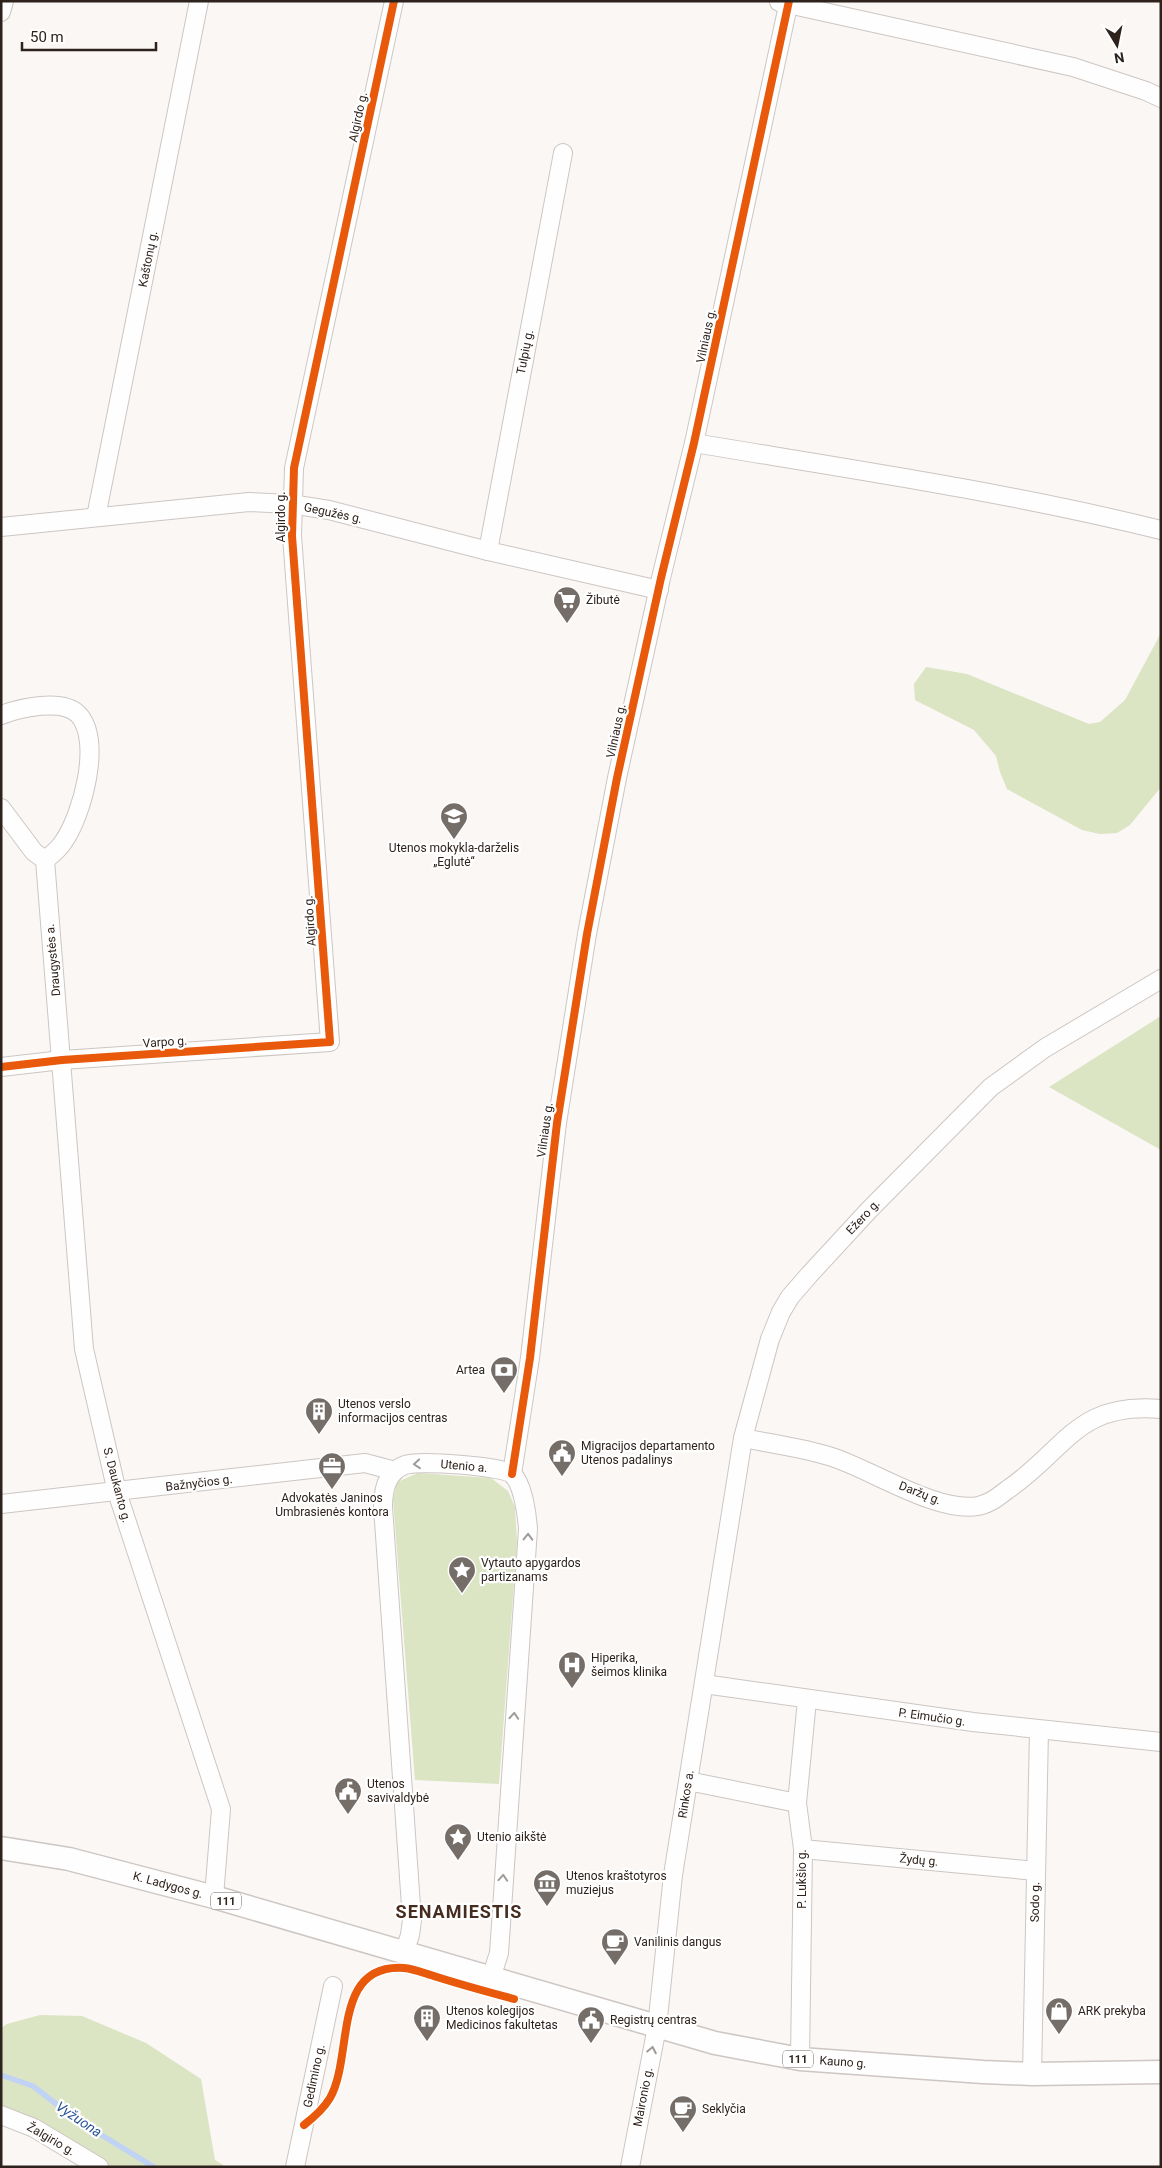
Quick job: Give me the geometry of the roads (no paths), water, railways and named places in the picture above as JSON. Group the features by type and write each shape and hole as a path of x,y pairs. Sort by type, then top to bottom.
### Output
{"main road":[{"name":"K. Ladygos g.","path":"1,1848 69,1859 214,1897 448,1966"},
{"name":"Kauno g.","path":"448,1966 715,2043 800,2059 1032,2074 1161,2072"}],"street":[{"path":"1,12 4,1"},
{"name":"Kaštonų g.","path":"96,517 199,1"},
{"name":"Algirdo g.","path":"330,1042 291,504 294,468 394,1"},
{"path":"785,2 1073,67 1146,91 1161,98"},
{"name":"Vilniaus g.","path":"512,1474 530,1358 556,1131 587,934 617,778 694,443 785,2"},
{"name":"Tulpių g.","path":"488,550 563,153"},
{"path":"694,443 976,490 1080,510 1161,530"},
{"name":"Gegužės g.","path":"1,527 249,502 291,504 329,510 659,590"},
{"path":"1,715 40,706 64,706 78,714 87,727 90,745 83,797 66,839 56,852 45,860 34,852 1,808"},
{"name":"Draugystės a.","path":"45,860 62,1060"},
{"name":"Ežero g.","path":"723,1563 743,1438 770,1339 781,1312 790,1297 869,1210 991,1087 1045,1048 1161,979"},
{"name":"Varpo g.","path":"1,1067 62,1060 330,1042"},
{"name":"S. Daukanto g.","path":"62,1060 81,1328 88,1373 117,1492 221,1809 214,1897"},
{"name":"Daržų g.","path":"743,1438 833,1458 937,1501 961,1506 977,1506 990,1502 1017,1484 1083,1424 1096,1416 1139,1407 1161,1409"},
{"name":"Bažnyčios g.","path":"1,1504 365,1463 395,1471"},
{"name":"Utenio a.","path":"395,1471 405,1465 423,1463 497,1468 512,1474"},
{"path":"395,1471 388,1479 384,1491 383,1506 412,1920 410,1935 404,1953"},
{"path":"491,1978 499,1953 528,1543 526,1513 519,1485 512,1474"},
{"name":"Rinkos a.","path":"656,2027 673,1875 723,1563"},
{"name":"P. Eimučio g.","path":"704,1684 807,1700 1039,1730 1161,1742"},
{"name":"P. Lukšio g.","path":"800,2059 803,1849 797,1803 807,1700"},
{"name":"Sodo g.","path":"1032,2074 1039,1730"},
{"path":"688,1781 797,1803"},
{"name":"Žydų g.","path":"803,1849 1036,1871"},
{"name":"Gedimino g.","path":"295,2167 333,1986"},
{"name":"Maironio g.","path":"630,2167 656,2027"},
{"name":"Žalgirio g.","path":"1,2115 34,2128 99,2167"}],"waterway":[{"name":"Vyžuona","path":"1,2075 33,2086 77,2120 154,2167"}],"place":[{"name":"Žibutė","path":"567,624"},
{"name":"Utenos mokykla-darželis „Eglutė“","path":"454,840"},
{"name":"Artea","path":"504,1394"},
{"name":"Utenos verslo informacijos centras","path":"319,1435"},
{"name":"Migracijos departamento Utenos padalinys","path":"562,1477"},
{"name":"Advokatės Janinos Umbrasienės kontora","path":"332,1490"},
{"name":"Vytauto apygardos partizanams","path":"462,1594"},
{"name":"Hiperika, šeimos klinika","path":"572,1689"},
{"name":"Utenos savivaldybė","path":"348,1815"},
{"name":"Utenio aikštė","path":"458,1861"},
{"name":"Utenos kraštotyros muziejus","path":"547,1907"},
{"name":"Vanilinis dangus","path":"615,1966"},
{"name":"ARK prekyba","path":"1059,2035"},
{"name":"Utenos kolegijos Medicinos fakultetas","path":"427,2042"},
{"name":"Registrų centras","path":"591,2044"},
{"name":"Seklyčia","path":"683,2133"}],"district":[{"name":"SENAMIESTIS","path":"459,1911"}]}
